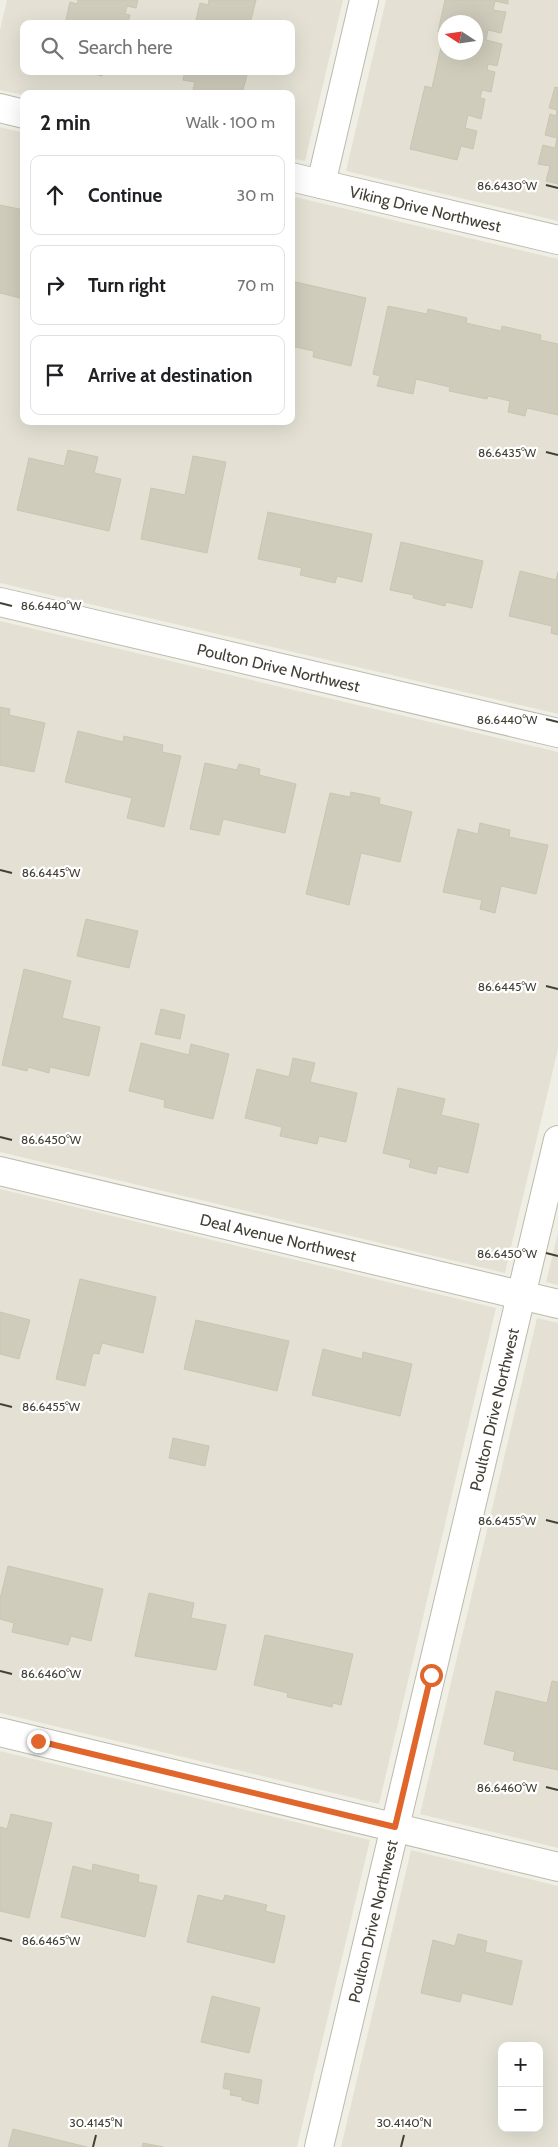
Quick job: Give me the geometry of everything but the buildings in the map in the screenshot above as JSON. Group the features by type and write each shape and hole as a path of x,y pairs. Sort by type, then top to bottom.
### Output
{"street":[{"path":"321,184 364,0"},
{"path":"0,108 20,113"},
{"name":"Viking Drive Northwest","path":"295,178 558,240"},
{"name":"Poulton Drive Northwest","path":"0,602 558,733"},
{"name":"Poulton Drive Northwest","path":"319,2147 558,1140"},
{"name":"Deal Avenue Northwest","path":"0,1171 558,1304"},
{"path":"0,1732 558,1867"}],"shaded area":[{"path":"7,0 343,0 305,161 295,159 295,90 20,90 20,94 0,90 0,30"},
{"path":"386,0 558,0 558,221 346,171"},
{"path":"0,127 20,132 20,425 295,425 295,197 558,259 558,714 0,583"},
{"path":"0,621 558,752 558,1049 505,1273 0,1152"},
{"path":"0,1189 496,1308 379,1804 0,1713"},
{"path":"558,1233 558,1285 546,1282"},
{"path":"537,1318 558,1323 558,1848 420,1814"},
{"path":"0,1751 370,1840 297,2147 0,2147"},
{"path":"411,1850 558,1886 558,2147 341,2147"}],"route":[{"path":"38,1741 395,1827 431,1675"}]}
